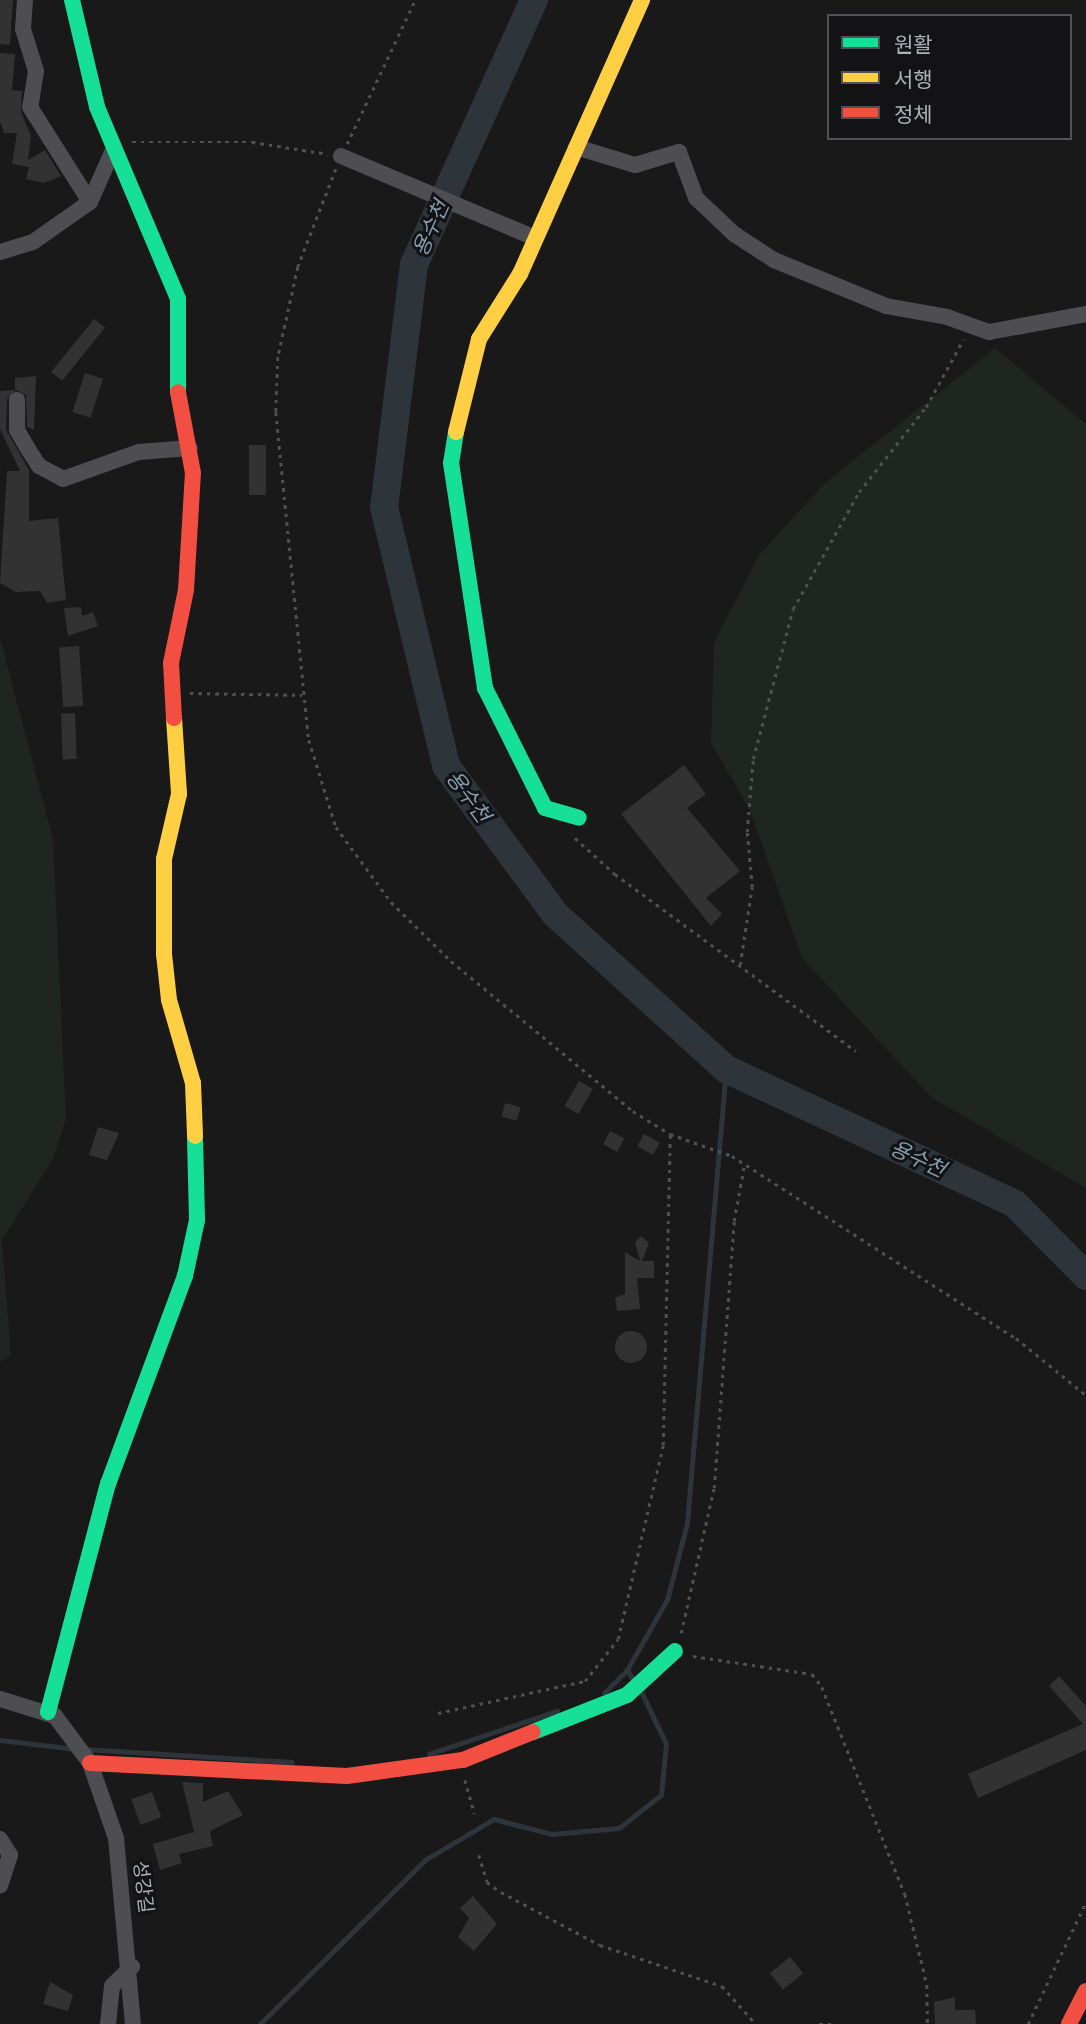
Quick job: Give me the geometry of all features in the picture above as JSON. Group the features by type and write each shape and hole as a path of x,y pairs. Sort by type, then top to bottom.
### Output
{"main road":[{"path":"48,1712 108,1484 185,1276 197,1220 192,1083 165,980 164,859 179,794 171,663 186,590 190,448 176,382 178,299 114,148 81,58 72,0"},
{"path":"579,818 545,808 485,688 451,463 463,387 479,339 535,238 642,0"},
{"path":"89,1762 347,1776 463,1760 627,1695 646,1684 675,1651"},
{"path":"1069,2024 1086,1991"}],"street":[{"path":"25,0 23,29 36,71 30,107 90,202"},
{"path":"576,147 635,165 679,152 696,198 774,260 886,306 947,317 966,329 1041,326 1086,314"},
{"path":"0,252 33,242 90,202 114,148"},
{"path":"341,156 535,238"},
{"path":"16,400 17,430 28,449 40,466 63,479 139,452 190,448"},
{"path":"0,1699 48,1712"},
{"name":"성강길","path":"48,1712 70,1733 89,1762 116,1838 132,1967 133,2024"},
{"path":"0,1839 10,1855 0,1885"},
{"path":"108,2024 113,1986 132,1967"}],"path":[{"path":"415,0 341,156 298,267 278,357 284,528 302,695 322,789 368,875 526,1027 670,1134 732,1156 1016,1338 1086,1395"},
{"path":"114,148 139,142 252,142 341,156"},
{"path":"740,965 752,887 747,832 753,759 793,610 859,492 955,365 966,329"},
{"path":"173,693 302,695"},
{"path":"568,832 615,874 856,1051"},
{"path":"438,1713 585,1681 618,1639 663,1445 670,1134"},
{"path":"744,1165 734,1221 713,1488 694,1594 675,1651 737,1667 812,1674 822,1687 905,1894 926,1985 928,2024"},
{"path":"463,1760 475,1814"},
{"path":"479,1855 487,1882 501,1892 600,1945 722,1986 756,2024"},
{"path":"1028,2024 1086,1902"},
{"path":"819,2024 835,2024"}],"shaded area":[{"path":"995,348 1086,424 1086,1188 931,1097 802,958 750,810 711,743 714,642 760,554 825,483"},
{"path":"0,638 53,839 66,1119 53,1159 2,1240 11,1356 0,1362"}],"building":[{"path":"0,0 13,0 10,45 0,44"},
{"path":"0,53 15,54 12,90 22,91 21,112 31,136 28,160 45,150 61,176 44,183 26,179 29,167 12,164 17,133 4,133 0,121"},
{"path":"94,319 105,328 62,381 51,372"},
{"path":"85,373 103,379 90,418 72,412"},
{"path":"36,376 34,430 27,427 26,395 16,390 7,399 6,430 29,470 29,521 58,518 66,600 47,603 40,591 16,592 0,583 7,471 20,471 0,429 0,391 15,390 15,378"},
{"path":"249,445 266,445 266,495 249,495"},
{"path":"81,607 82,616 93,612 98,626 68,636 64,608"},
{"path":"79,646 83,706 63,707 59,647"},
{"path":"61,713 75,713 77,759 63,759"},
{"path":"684,765 706,794 687,808 740,871 706,898 722,914 711,926 621,814"},
{"path":"579,1081 593,1089 578,1114 564,1106"},
{"path":"505,1103 520,1107 517,1121 501,1117"},
{"path":"98,1127 119,1133 107,1160 89,1155"},
{"path":"610,1131 624,1138 617,1152 603,1144"},
{"path":"644,1134 660,1143 653,1155 637,1146"},
{"path":"641,1236 649,1243 642,1261 654,1261 654,1278 637,1278 640,1309 617,1311 615,1298 625,1294 625,1252 640,1261 635,1242"},
{"path":"631,1331 642,1336 647,1347 642,1358 631,1363 620,1358 615,1347 620,1336"},
{"path":"1059,1676 1086,1706 1086,1750 978,1798 968,1774 1083,1724 1049,1686"},
{"path":"182,1782 203,1783 203,1802 228,1791 243,1815 210,1831 213,1846 179,1854 182,1863 160,1870 153,1844 194,1832"},
{"path":"152,1792 161,1817 141,1825 131,1800"},
{"path":"473,1896 497,1924 474,1951 458,1937 469,1918 460,1908"},
{"path":"790,1957 803,1973 783,1990 770,1973"},
{"path":"50,1982 73,1995 68,2011 43,2004"},
{"path":"955,1997 955,2010 975,2010 976,2024 935,2024 934,2002"}],"waterway":[{"name":"용수천","path":"534,0 414,264 384,507 446,766 555,914 726,1069 1015,1204 1086,1276"},
{"path":"635,1683 627,1670 667,1600 687,1523 726,1069"},
{"path":"604,1693 627,1670"},
{"path":"260,2024 425,1860 494,1819 552,1834 619,1828 661,1795 666,1744 642,1694"},
{"path":"429,1754 557,1711"},
{"path":"0,1740 75,1749"},
{"path":"84,1749 292,1762"}],"traffic: fast":[{"path":"72,0 97,107 178,299 178,392"},
{"path":"456,432 451,463 485,688 545,808 579,818"},
{"path":"48,1712 108,1484 185,1276 197,1220 195,1136"},
{"path":"533,1732 627,1695 675,1651"}],"traffic: slow":[{"path":"456,432 479,339 520,274 642,0"},
{"path":"174,718 179,794 164,859 164,954 169,1000 193,1083 195,1136"}],"traffic: jam":[{"path":"174,718 171,663 186,590 193,473 178,392"},
{"path":"90,1763 347,1776 463,1760 533,1732"},
{"path":"1069,2024 1086,1991"}]}
